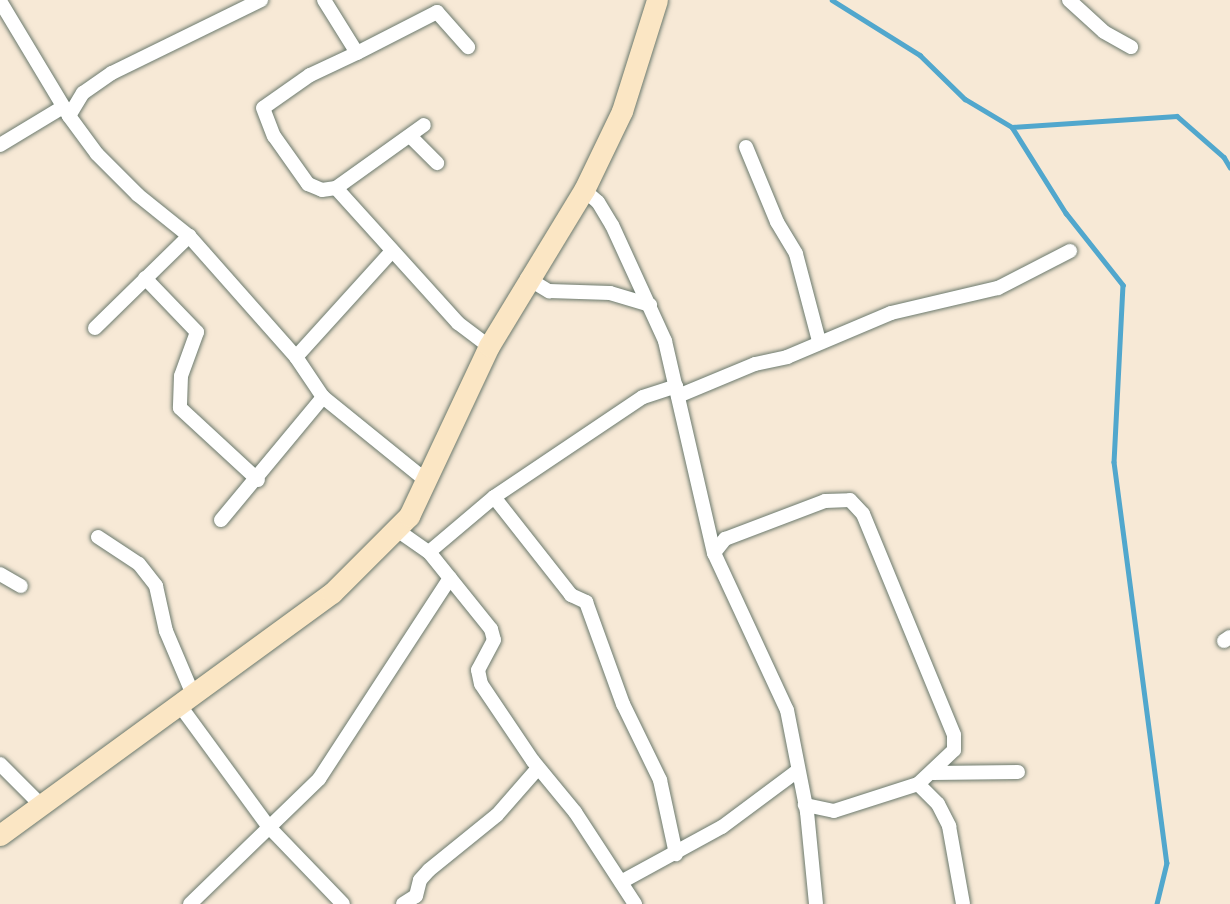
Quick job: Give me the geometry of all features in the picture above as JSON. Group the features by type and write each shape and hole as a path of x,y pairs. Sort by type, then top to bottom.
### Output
{"street":[{"path":"0,145 112,73 261,0"},
{"path":"324,0 357,54"},
{"path":"0,835 187,702 332,593 397,530 428,482 489,345 527,278 584,190 637,75 657,0"},
{"path":"1069,0 1104,32 1131,47"},
{"path":"0,1 63,106 138,195 188,236 296,357 324,397 428,482"},
{"path":"424,125 411,137 336,188 322,190 308,184 274,136 262,108 310,75 437,12 468,47"},
{"path":"63,106 83,93"},
{"path":"411,137 436,163"},
{"path":"746,147 777,222 796,254 819,341"},
{"path":"336,188 458,323 489,345"},
{"path":"584,190 598,202 612,225 650,305 677,391 714,552 787,710 794,779 806,805 816,904"},
{"path":"95,328 188,236"},
{"path":"296,357 392,251"},
{"path":"429,552 494,497 643,397 677,391 755,364 787,357 819,341 891,313 998,288 1070,251"},
{"path":"145,278 197,332 181,376 180,408 258,480"},
{"path":"527,278 549,290 610,293 650,305"},
{"path":"221,520 258,480 324,397"},
{"path":"494,497 571,595 586,601 623,704 660,780 676,854"},
{"path":"714,552 725,539 825,501 850,500 856,506 954,734 954,750 933,773 918,784 834,811 806,805"},
{"path":"397,530 429,552 494,635 477,676 538,768 575,812 635,904"},
{"path":"709,533 725,539"},
{"path":"98,537 139,564 156,586 187,702 271,829 342,904"},
{"path":"0,575 21,586"},
{"path":"190,904 271,829 319,779 450,578"},
{"path":"0,764 41,805"},
{"path":"403,904 416,896 429,870 497,815 538,768"},
{"path":"933,773 1018,772"},
{"path":"621,883 676,854 794,779"},
{"path":"918,784 938,804 949,826 963,904"}],"waterway":[{"path":"832,0 920,55 965,99 1012,127 1066,213 1123,285 1114,462 1167,863 1157,904"},
{"path":"1012,127 1177,116 1224,157 1230,167"}]}
